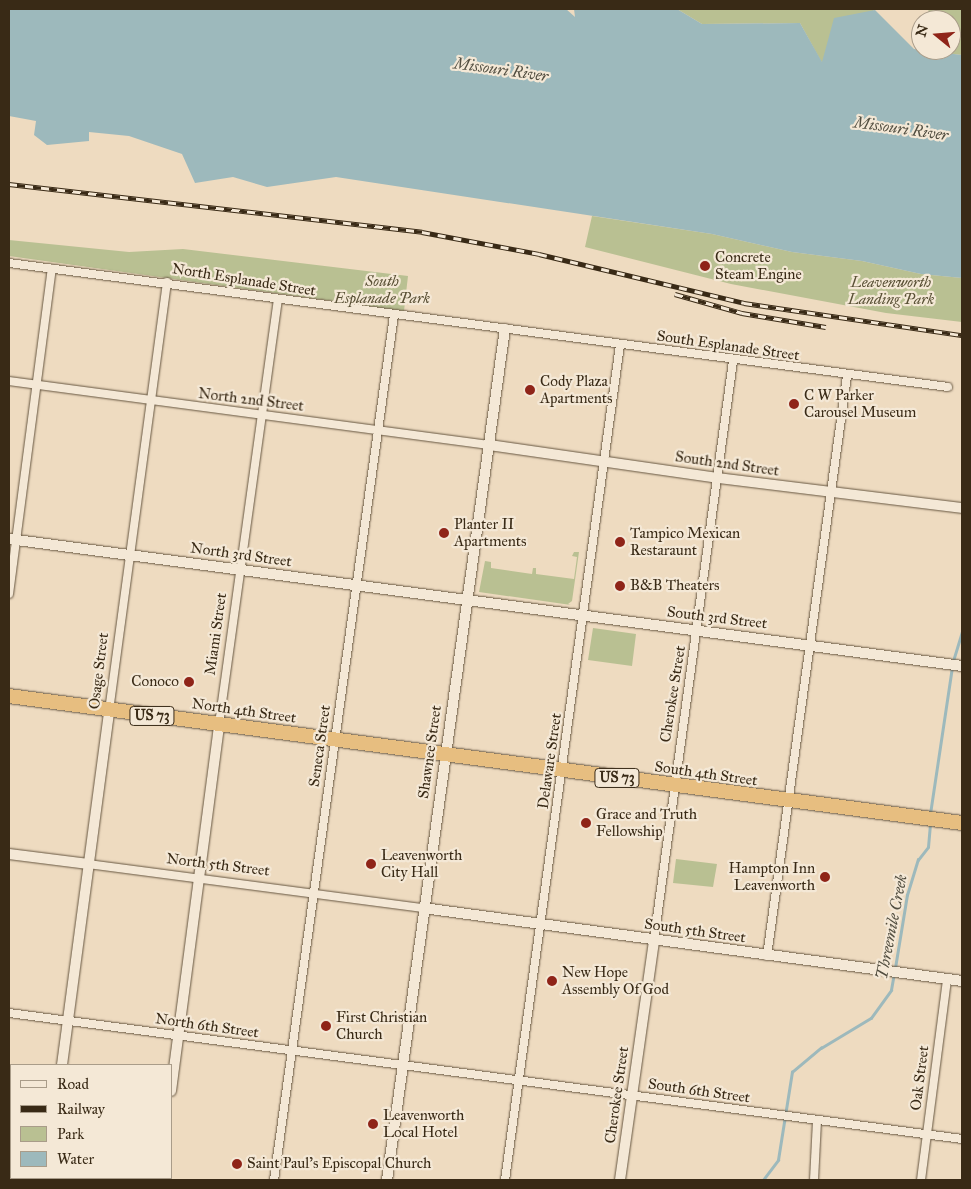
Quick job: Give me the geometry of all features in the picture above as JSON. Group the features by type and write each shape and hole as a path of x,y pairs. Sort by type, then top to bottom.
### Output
{"highway":[{"name":"North 4th Street","path":"9,696 445,755"},
{"name":"South 4th Street","path":"445,755 789,802 956,822"}],"street":[{"name":"North Esplanade Street","path":"9,263 167,282 278,300 505,329"},
{"path":"9,594 12,540 52,269"},
{"name":"Osage Street","path":"62,1064 167,282"},
{"name":"Miami Street","path":"172,1083 198,878 278,300"},
{"name":"Seneca Street","path":"274,1180 334,740 358,586 394,315"},
{"name":"South Esplanade Street","path":"505,329 847,376 948,387"},
{"name":"Shawnee Street","path":"387,1180 423,908 469,601 505,329"},
{"name":"Delaware Street","path":"505,1180 542,924 620,345"},
{"name":"Cherokee Street","path":"620,1180 674,786 698,630 733,361"},
{"path":"767,956 847,376"},
{"name":"North 2nd Street","path":"9,381 489,445"},
{"name":"South 2nd Street","path":"489,445 718,478 962,508"},
{"name":"North 3rd Street","path":"12,540 469,601"},
{"name":"South 3rd Street","path":"469,601 962,666"},
{"name":"North 5th Street","path":"9,854 314,892 423,908"},
{"name":"South 5th Street","path":"423,908 962,981"},
{"name":"Oak Street","path":"921,1180 947,979"},
{"name":"North 6th Street","path":"9,1014 402,1065"},
{"name":"South 6th Street","path":"402,1065 962,1139"},
{"path":"814,1180 817,1121"}],"green space":[{"path":"677,9 875,9 822,63 800,23 702,24"},
{"path":"962,9 962,55 961,10 929,10"},
{"name":"Leavenworth Landing Park","path":"592,216 712,234 792,252 862,261 921,274 962,278 962,322 886,313 731,284 585,247"},
{"name":"South Esplanade Park","path":"9,240 129,252 183,249 408,276 404,311 9,256"},
{"path":"574,552 579,552 572,601 568,604 571,605 479,592 485,561 491,562 491,568 532,574 533,568 536,568 536,574 574,579 577,557 572,556"},
{"path":"593,628 636,634 632,666 588,660"},
{"path":"676,859 717,864 713,887 673,883"}],"water":[{"name":"Missouri River","path":"9,9 566,9 575,17 574,9 677,9 702,24 800,23 822,62 834,18 875,10 911,46 911,60 961,60 962,55 962,278 921,274 862,261 792,252 712,234 336,177 267,187 233,177 195,183 182,154 129,136 89,132 89,141 47,145 34,135 36,121 9,116"}],"waterway":[{"name":"Threemile Creek","path":"953,661 962,631"},
{"name":"Threemile Creek","path":"930,814 952,667"},
{"name":"Threemile Creek","path":"895,968 907,895 918,860 928,847 930,822"},
{"name":"Threemile Creek","path":"763,1180 778,1160 792,1072 821,1048 871,1018 891,990 894,973"}],"railway":[{"path":"9,184 422,232 539,254 744,303 962,335"},
{"path":"675,294 742,313 826,327"}],"place":[{"name":"Concrete Steam Engine","path":"705,266"},
{"name":"Cody Plaza Apartments","path":"530,390"},
{"name":"C W Parker Carousel Museum","path":"794,404"},
{"name":"Planter II Apartments","path":"444,533"},
{"name":"Tampico Mexican Restaraunt","path":"620,542"},
{"name":"B&B Theaters","path":"620,586"},
{"name":"Conoco","path":"189,682"},
{"name":"Grace and Truth Fellowship","path":"586,823"},
{"name":"Leavenworth City Hall","path":"371,864"},
{"name":"Hampton Inn Leavenworth","path":"825,877"},
{"name":"New Hope Assembly Of God","path":"552,981"},
{"name":"First Christian Church","path":"326,1026"},
{"name":"Leavenworth Local Hotel","path":"373,1124"},
{"name":"Saint Paul's Episcopal Church","path":"237,1164"}]}
